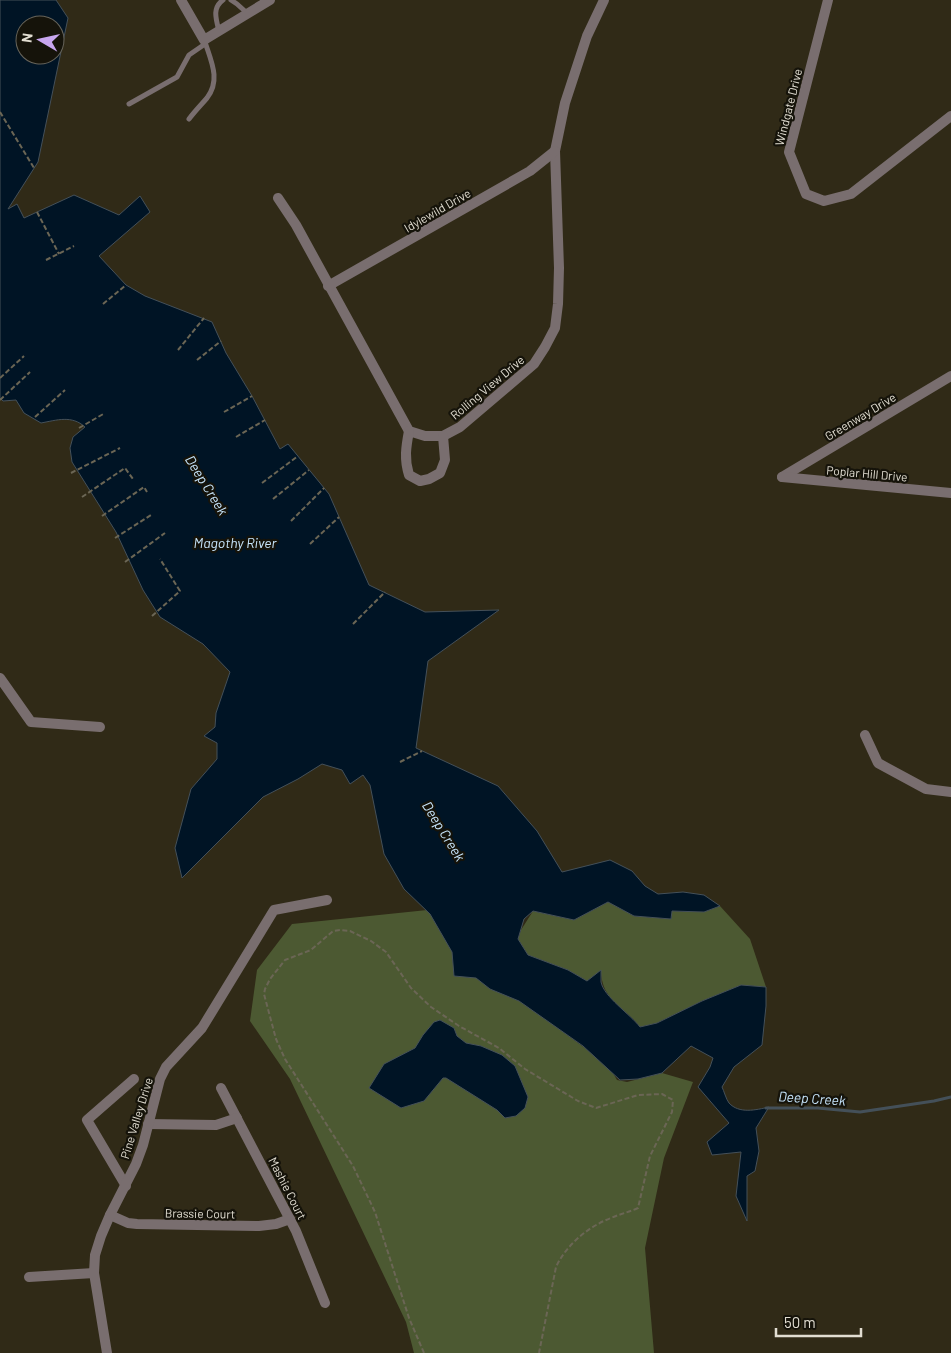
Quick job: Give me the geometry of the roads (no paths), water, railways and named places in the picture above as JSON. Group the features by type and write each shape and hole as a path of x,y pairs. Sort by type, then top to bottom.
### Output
{"street":[{"path":"182,0 204,42 219,30 270,0"},
{"name":"Rolling View Drive","path":"442,436 460,427 534,364 555,328 559,268 555,151 565,103 587,36 604,0"},
{"name":"Windgate Drive","path":"828,0 789,152 806,194 824,201 851,194 951,116"},
{"name":"Idylewild Drive","path":"328,286 530,171 555,151"},
{"path":"278,198 296,225 409,431 405,451 408,475 420,481 440,473 445,460 442,436 425,436 409,431"},
{"name":"Greenway Drive","path":"782,477 951,376"},
{"name":"Poplar Hill Drive","path":"782,477 951,493"},
{"path":"0,678 31,722 100,727"},
{"path":"865,735 878,763 926,789 951,792"},
{"name":"Pine Valley Drive","path":"107,1353 94,1273 95,1255 110,1215 126,1186 138,1158 160,1079 166,1067 202,1028 274,910 327,900"},
{"path":"126,1186 87,1120 134,1079"},
{"name":"Mashie Court","path":"221,1088 290,1219 325,1304"},
{"path":"148,1124 216,1125 237,1118"},
{"name":"Brassie Court","path":"110,1215 128,1223 137,1224 259,1226 276,1224 290,1219"},
{"path":"30,1277 94,1273"}],"lane":[{"path":"219,30 215,14 218,3 223,0"},
{"path":"230,0 238,4 247,13"},
{"path":"129,104 177,76 189,55 204,42 214,68 215,80 213,89 207,99 189,119"}],"water":[{"name":"Magothy River","path":"0,0 56,0 68,18 65,32 65,15 15,15 15,65 58,65 38,162 8,209 17,204 24,218 74,195 119,215 140,196 150,212 99,256 126,285 145,296 212,322 226,353 252,396 280,449 288,444 329,494 369,585 425,612 499,610 428,661 416,748 498,786 537,831 562,872 610,860 632,871 645,886 658,894 683,892 704,895 720,906 704,912 672,911 671,919 634,916 608,902 574,920 533,911 524,919 518,939 528,955 568,970 587,981 601,970 601,982 607,994 640,1027 657,1023 741,985 766,987 762,1045 734,1067 722,1087 729,1103 738,1109 748,1110 769,1107 756,1128 759,1151 755,1171 747,1176 747,1221 736,1196 741,1152 712,1155 707,1142 729,1123 698,1087 713,1058 691,1046 662,1073 638,1079 620,1080 583,1046 519,1001 490,989 476,978 454,976 452,952 430,914 404,889 384,854 370,785 363,775 350,784 342,770 322,764 263,797 182,878 175,848 191,789 217,759 217,743 204,736 215,727 216,713 230,672 203,644 160,617 143,590 116,532 72,462 70,448 73,437 85,427 80,423 70,420 41,423 24,413 16,400 3,401 0,398"},
{"path":"440,1020 454,1028 457,1036 466,1043 481,1046 502,1055 515,1066 528,1097 525,1108 516,1116 505,1118 497,1110 446,1078 443,1078 424,1101 401,1108 369,1088 384,1064 415,1048 434,1022"}],"waterway":[{"name":"Deep Creek","path":"766,1108 818,1108 860,1112 951,1097"}]}
